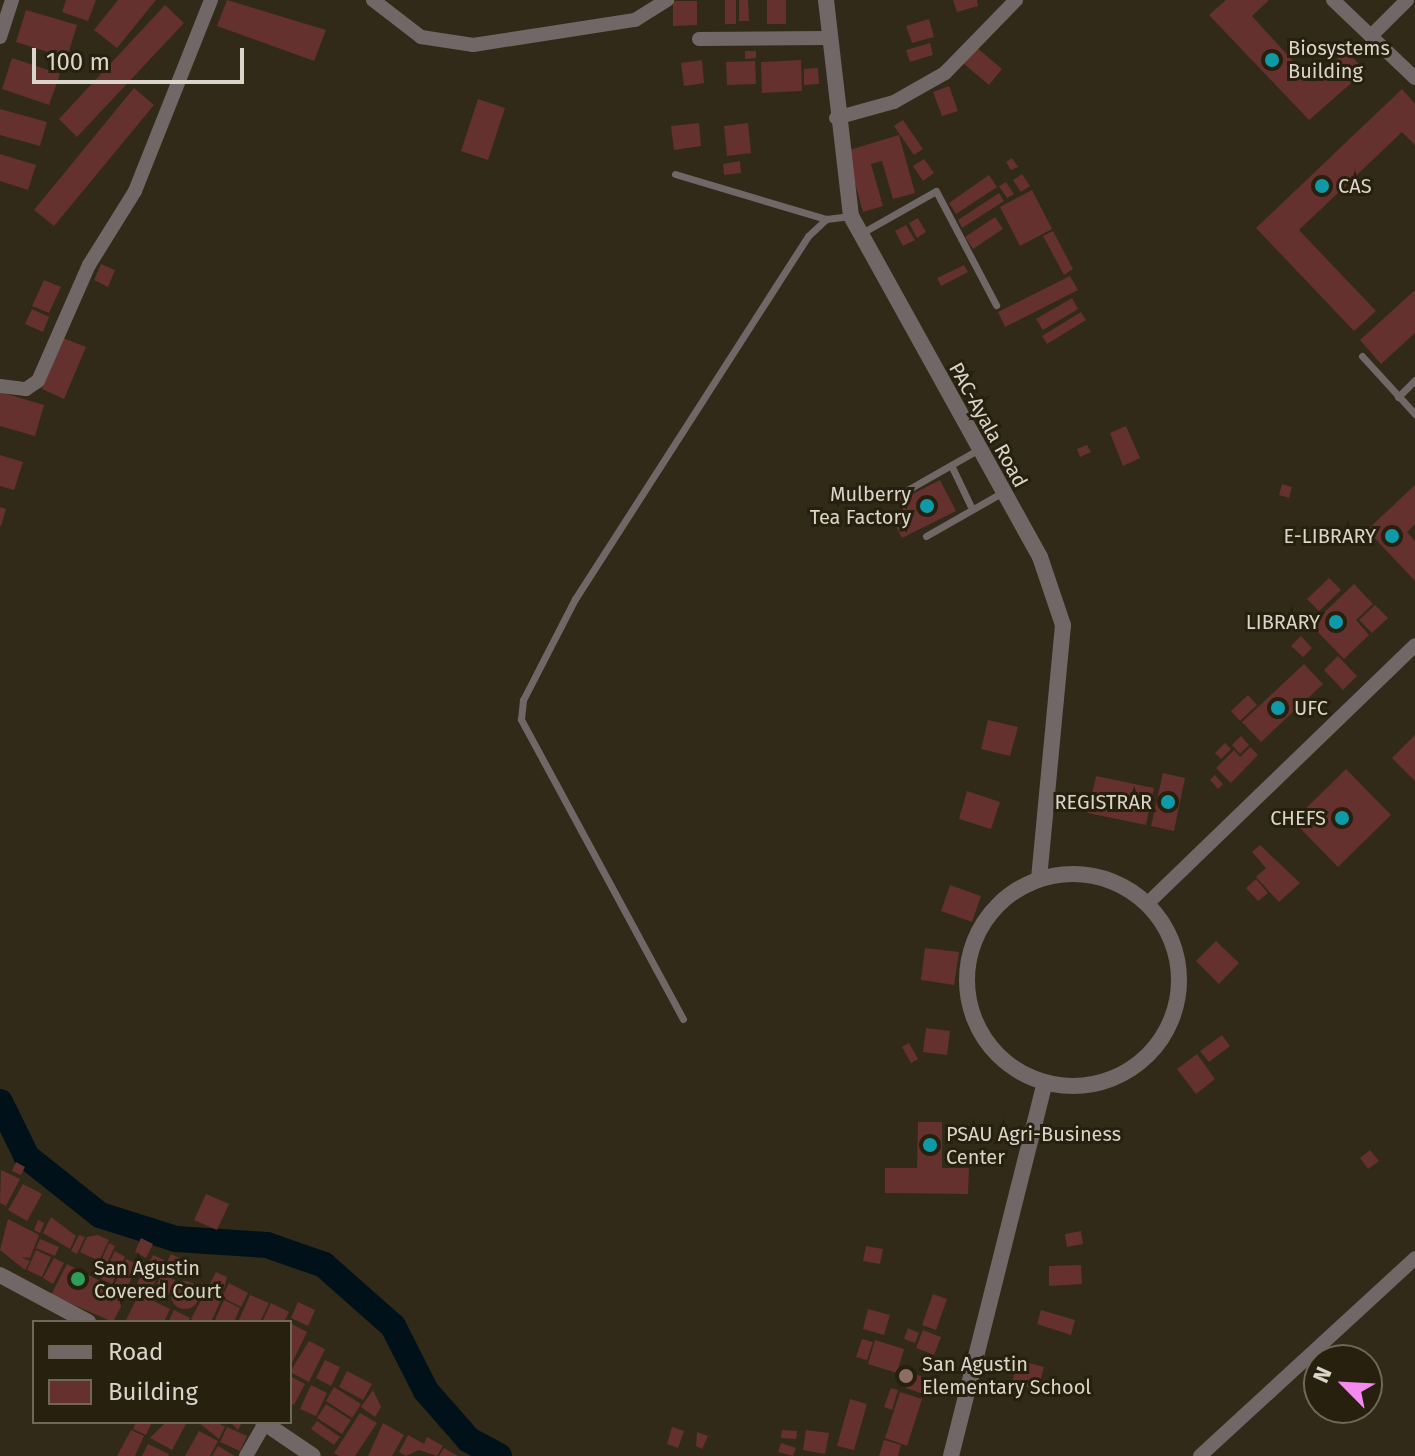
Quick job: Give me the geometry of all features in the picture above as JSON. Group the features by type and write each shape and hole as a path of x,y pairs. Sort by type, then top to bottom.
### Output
{"street":[{"path":"0,37 12,0"},
{"path":"0,386 26,389 38,381 89,265 135,191 211,0"},
{"path":"373,0 421,37 473,45 635,20 667,0"},
{"name":"PAC-Ayala Road","path":"826,0 836,118 851,216 858,234 1040,557 1063,625 1039,879"},
{"path":"836,118 894,102 945,73 1016,0"},
{"path":"1333,0 1415,78"},
{"path":"1371,36 1407,0"},
{"path":"699,39 828,38"},
{"path":"1148,903 1415,645"},
{"path":"1078,873 1116,882 1148,903 1168,932 1179,965 1178,1000 1165,1033 1143,1060 1114,1079 1080,1087 1045,1083 989,1047 966,984 985,919 1039,879 1078,873"},
{"path":"951,1456 1045,1083"},
{"path":"1200,1456 1415,1258"},
{"path":"0,1275 84,1320"},
{"path":"246,1456 264,1424"},
{"path":"266,1424 313,1456"}],"lane":[{"path":"675,174 826,219 851,216"},
{"path":"858,234 936,191 996,305"},
{"path":"683,1019 521,719 523,700 659,465 826,219"},
{"path":"1362,356 1415,414"},
{"path":"1398,397 1415,380"},
{"path":"895,497 979,449"},
{"path":"952,467 972,509"},
{"path":"926,536 1003,492"}],"building":[{"path":"66,0 96,0 88,21 62,12"},
{"path":"118,0 156,0 117,48 94,30"},
{"path":"227,0 326,30 314,61 217,26"},
{"path":"725,0 736,0 736,24 725,24"},
{"path":"739,0 748,0 749,21 739,21"},
{"path":"767,0 786,0 786,24 767,24"},
{"path":"953,0 977,0 978,6 957,12"},
{"name":"Biosystems Building","path":"1226,0 1269,0 1252,16 1312,82 1346,50 1365,71 1309,120 1209,15"},
{"path":"673,1 697,1 697,25 673,26"},
{"path":"165,5 184,23 77,137 59,119"},
{"path":"26,10 77,25 67,58 16,42"},
{"path":"929,19 934,37 912,43 906,26"},
{"path":"930,43 933,55 910,62 906,50"},
{"path":"976,47 1002,69 989,85 963,63"},
{"path":"745,51 756,51 756,58 745,59"},
{"path":"12,58 60,74 49,105 2,89"},
{"path":"702,60 704,83 684,86 681,63"},
{"path":"801,60 802,91 762,93 761,62"},
{"path":"755,61 756,84 727,85 726,62"},
{"path":"818,68 819,84 804,85 804,69"},
{"path":"949,86 958,111 942,116 933,92"},
{"path":"134,88 154,105 54,226 34,210"},
{"name":"CAS","path":"1402,89 1415,104 1415,145 1402,132 1299,230 1376,311 1354,331 1256,228"},
{"path":"478,99 505,108 488,160 461,151"},
{"path":"0,109 47,122 40,146 0,135"},
{"path":"903,120 923,149 914,155 894,126"},
{"path":"699,123 701,146 674,150 671,126"},
{"path":"748,123 751,153 727,156 724,126"},
{"path":"899,135 915,193 893,199 882,161 871,164 883,206 863,212 846,151"},
{"path":"0,154 36,165 28,190 0,181"},
{"path":"1012,158 1018,167 1011,170 1006,162"},
{"path":"924,159 934,173 923,181 913,166"},
{"path":"740,161 741,173 724,175 723,164"},
{"path":"1022,174 1030,186 1021,192 1013,180"},
{"path":"989,175 997,187 956,214 949,203"},
{"path":"1006,182 1014,194 1007,198 999,186"},
{"path":"1032,190 1052,229 1020,246 1000,207"},
{"path":"999,193 1004,201 962,228 958,220"},
{"path":"995,217 1003,229 973,249 965,237"},
{"path":"918,218 926,232 917,238 909,223"},
{"path":"906,225 915,240 903,246 895,231"},
{"path":"1053,231 1073,269 1064,275 1043,236"},
{"path":"101,264 115,270 108,287 94,280"},
{"path":"964,265 968,272 941,286 937,278"},
{"path":"1070,276 1078,290 1005,327 998,312"},
{"path":"44,280 61,287 49,313 32,306"},
{"path":"1415,290 1415,333 1381,364 1360,340"},
{"path":"1072,298 1078,309 1043,330 1036,319"},
{"path":"32,309 49,317 43,332 25,324"},
{"path":"1081,312 1086,320 1047,344 1042,336"},
{"path":"63,338 86,347 64,399 42,389"},
{"path":"0,392 44,405 35,436 0,426"},
{"path":"1126,426 1140,458 1123,466 1110,433"},
{"path":"1087,445 1091,452 1080,457 1077,449"},
{"path":"0,455 23,462 14,490 0,486"},
{"name":"Mulberry Tea Factory","path":"940,480 956,511 902,538 895,524 907,518 899,501"},
{"path":"1282,484 1292,487 1289,498 1279,495"},
{"name":"E-LIBRARY","path":"1415,485 1415,524 1407,532 1415,541 1415,581 1367,530"},
{"path":"0,507 6,509 1,526 0,526"},
{"path":"1329,578 1341,590 1319,611 1307,599"},
{"name":"LIBRARY","path":"1354,584 1373,604 1356,620 1369,635 1344,659 1311,625"},
{"path":"1375,605 1388,618 1372,633 1359,620"},
{"path":"1301,636 1312,648 1303,657 1291,646"},
{"path":"1338,656 1357,676 1343,690 1324,670"},
{"name":"UFC","path":"1304,664 1323,684 1261,742 1242,722"},
{"path":"1248,695 1257,705 1240,721 1231,711"},
{"path":"988,720 1018,727 1010,756 981,749"},
{"path":"1415,735 1415,781 1392,758"},
{"path":"1241,736 1249,745 1240,754 1232,745"},
{"path":"1225,743 1231,749 1221,759 1215,753"},
{"path":"1250,747 1258,755 1231,783 1216,768 1234,750 1240,757"},
{"name":"CHEFS","path":"1346,769 1391,815 1338,867 1293,821"},
{"name":"REGISTRAR","path":"1163,773 1185,778 1174,831 1151,826"},
{"path":"1215,775 1223,784 1218,789 1210,780"},
{"path":"1096,776 1154,788 1146,825 1088,813"},
{"path":"967,791 1000,802 991,829 959,819"},
{"path":"1260,845 1300,883 1279,902 1256,877 1266,868 1252,852"},
{"path":"1256,879 1268,893 1258,901 1246,888"},
{"path":"950,885 981,896 972,922 941,911"},
{"path":"1216,941 1239,963 1219,984 1196,961"},
{"path":"925,948 959,952 954,985 921,980"},
{"path":"926,1028 950,1031 947,1055 923,1052"},
{"path":"1222,1035 1230,1046 1209,1062 1200,1051"},
{"path":"909,1043 918,1059 911,1063 902,1047"},
{"path":"1197,1054 1215,1079 1196,1094 1177,1069"},
{"name":"PSAU Agri-Business Center","path":"918,1122 942,1122 942,1168 969,1168 968,1194 885,1193 885,1168 917,1168"},
{"path":"1370,1150 1379,1161 1368,1169 1360,1158"},
{"path":"16,1162 25,1167 21,1175 12,1171"},
{"path":"1,1170 20,1179 6,1206 0,1203"},
{"path":"23,1184 42,1194 27,1221 8,1210"},
{"path":"206,1194 229,1204 217,1230 194,1220"},
{"path":"51,1217 76,1236 70,1249 43,1233"},
{"path":"8,1219 39,1235 30,1258 21,1257 30,1261 25,1270 0,1250"},
{"path":"38,1220 44,1223 40,1233 34,1230"},
{"path":"1081,1231 1083,1244 1067,1247 1065,1234"},
{"path":"79,1235 85,1237 77,1254 71,1251"},
{"path":"98,1235 109,1240 99,1261 80,1252 87,1237"},
{"path":"141,1238 153,1244 146,1258 135,1252"},
{"path":"40,1239 59,1247 55,1256 36,1248"},
{"path":"109,1243 115,1246 105,1268 99,1266"},
{"path":"866,1246 883,1249 880,1264 863,1261"},
{"path":"36,1250 51,1257 42,1277 27,1270"},
{"path":"115,1251 125,1257 112,1284 101,1279"},
{"path":"171,1254 185,1261 177,1277 163,1270"},
{"path":"153,1255 164,1260 159,1272 147,1267"},
{"path":"54,1258 64,1263 53,1284 43,1278"},
{"path":"126,1259 138,1264 126,1291 114,1286"},
{"name":"San Agustin Covered Court","path":"67,1264 127,1295 114,1320 108,1320 51,1295"},
{"path":"1081,1265 1082,1284 1049,1286 1049,1266"},
{"path":"145,1267 159,1273 149,1294 135,1288"},
{"path":"216,1272 227,1277 212,1320 191,1319"},
{"path":"162,1274 175,1280 165,1302 152,1295"},
{"path":"185,1281 195,1285 199,1295 195,1305 185,1309 175,1305 171,1295 175,1285"},
{"path":"229,1283 248,1293 241,1307 222,1297"},
{"path":"139,1294 170,1309 165,1320 126,1320"},
{"path":"933,1294 947,1299 936,1330 922,1325"},
{"path":"250,1295 269,1303 261,1320 239,1320"},
{"path":"224,1300 240,1308 235,1320 215,1320"},
{"path":"298,1302 315,1310 308,1326 291,1318"},
{"path":"271,1303 289,1312 285,1320 263,1320"},
{"path":"868,1309 890,1315 884,1335 863,1329"},
{"path":"174,1310 190,1318 189,1320 169,1320"},
{"path":"1041,1310 1075,1320 1071,1335 1037,1324"},
{"path":"292,1324 307,1332 292,1363"},
{"path":"908,1328 919,1333 915,1343 904,1339"},
{"path":"923,1330 941,1337 934,1355 916,1348"},
{"path":"862,1339 873,1342 867,1360 856,1357"},
{"path":"875,1340 904,1349 897,1373 868,1364"},
{"path":"309,1341 325,1349 309,1382 292,1373"},
{"path":"325,1360 340,1367 331,1386 316,1378"},
{"path":"1018,1360 1044,1367 1038,1390 1012,1383"},
{"path":"347,1371 372,1384 363,1400 339,1387"},
{"path":"912,1373 926,1378 921,1393 906,1388"},
{"path":"292,1377 305,1384 292,1404"},
{"path":"311,1385 327,1393 316,1416 300,1409"},
{"path":"334,1387 361,1404 352,1418 326,1401"},
{"path":"891,1388 898,1390 892,1410 884,1407"},
{"path":"373,1390 381,1407 375,1417 361,1407"},
{"path":"900,1392 922,1399 907,1446 885,1438"},
{"path":"850,1399 867,1404 854,1450 837,1446"},
{"path":"326,1404 351,1420 342,1434 317,1418"},
{"path":"360,1413 377,1423 355,1456 339,1456 334,1453"},
{"path":"317,1421 340,1437 334,1445 311,1429"},
{"path":"383,1423 404,1435 392,1456 368,1456"},
{"path":"135,1424 151,1424 146,1435 133,1429"},
{"path":"164,1424 186,1424 172,1450 150,1438"},
{"path":"200,1424 225,1427 219,1439"},
{"path":"227,1427 247,1436 240,1451 220,1442"},
{"path":"672,1427 684,1431 678,1448 667,1444"},
{"path":"131,1430 144,1436 135,1456 117,1456"},
{"path":"782,1430 797,1431 796,1439 781,1438"},
{"path":"806,1430 829,1433 825,1454 803,1450"},
{"path":"199,1431 218,1441 210,1456 185,1456"},
{"path":"697,1432 708,1436 702,1449 696,1446"},
{"path":"408,1435 424,1444 427,1437 443,1446 437,1456 419,1450 406,1456 399,1452"},
{"path":"884,1440 901,1445 898,1456 879,1456"},
{"path":"781,1443 796,1448 793,1456 778,1452"},
{"path":"148,1444 169,1454 168,1456 142,1456"},
{"path":"218,1446 235,1456 212,1456"},
{"path":"444,1448 458,1456 439,1456"}],"waterway":[{"path":"0,1102 27,1157 100,1215 176,1239 267,1245 324,1265 393,1326 426,1391 469,1440 499,1456"}],"place":[{"name":"Biosystems Building","path":"1272,60"},
{"name":"CAS","path":"1322,186"},
{"name":"Mulberry Tea Factory","path":"927,506"},
{"name":"E-LIBRARY","path":"1392,536"},
{"name":"LIBRARY","path":"1336,622"},
{"name":"UFC","path":"1278,708"},
{"name":"REGISTRAR","path":"1168,802"},
{"name":"CHEFS","path":"1342,818"},
{"name":"PSAU Agri-Business Center","path":"930,1145"},
{"name":"San Agustin Covered Court","path":"78,1279"},
{"name":"San Agustin Elementary School","path":"906,1376"}]}
